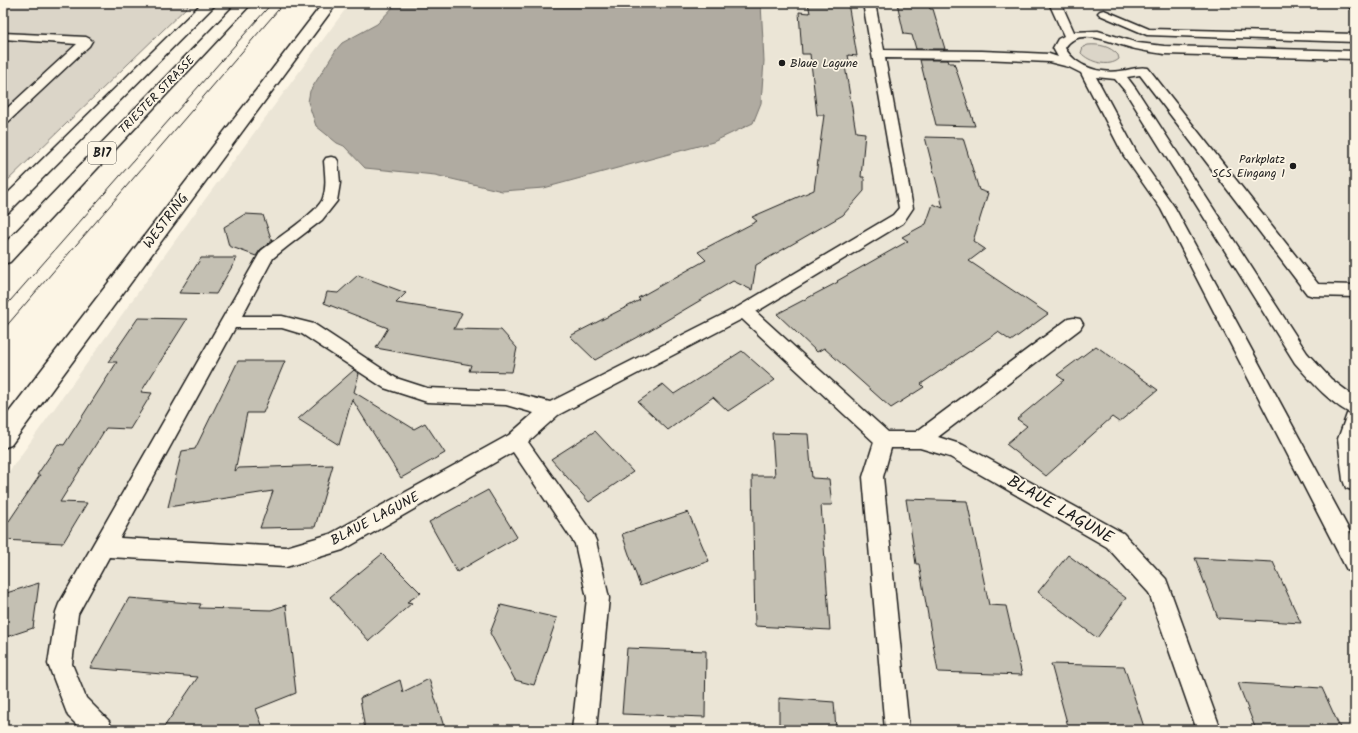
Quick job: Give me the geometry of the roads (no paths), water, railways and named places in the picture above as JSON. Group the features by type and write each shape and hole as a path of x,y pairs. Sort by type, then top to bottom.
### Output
{"main road":[{"name":"TRIESTER STRASSE","path":"3,208 210,3"},
{"name":"TRIESTER STRASSE","path":"3,257 245,3"},
{"name":"WESTRING","path":"3,438 330,3"},
{"path":"1352,430 1355,480"}],"lane":[{"name":"BLAUE LAGUNE","path":"104,547 286,557 335,543 516,442 551,410 744,311 898,219 906,208 905,198 881,45 869,3"},
{"path":"1055,3 1066,39"},
{"path":"1351,3 1355,6"},
{"path":"1098,35 1101,8 1147,32 1355,38"},
{"path":"918,43 1043,46 1082,34 1114,38 1128,44 1164,50 1355,55"},
{"path":"3,36 86,41 3,119"},
{"path":"1066,39 1059,48 1062,56 1079,67 1132,156 1168,208 1355,563"},
{"path":"881,45 1042,58 1102,74 1118,75 1137,70 1144,71 1313,290 1355,291"},
{"path":"1118,75 1130,89 1301,358 1325,384 1355,407"},
{"path":"100,730 77,707 60,664 67,612 267,255 282,242 317,217 330,201 332,183 331,161"},
{"path":"744,311 884,440 873,477 897,730"},
{"path":"230,322 282,322 308,329 390,383 427,395 506,398 551,410"},
{"path":"920,440 1074,324"},
{"name":"BLAUE LAGUNE","path":"884,440 920,440 956,451 1115,540 1158,586 1209,730"},
{"path":"516,442 585,541 598,598 584,730"}],"tram line":[{"path":"3,309 272,3"},
{"path":"3,330 284,3"}],"place":[{"name":"Blaue Lagune","path":"782,63"},
{"name":"Parkplatz SCS Eingang 1","path":"1293,166"}]}
